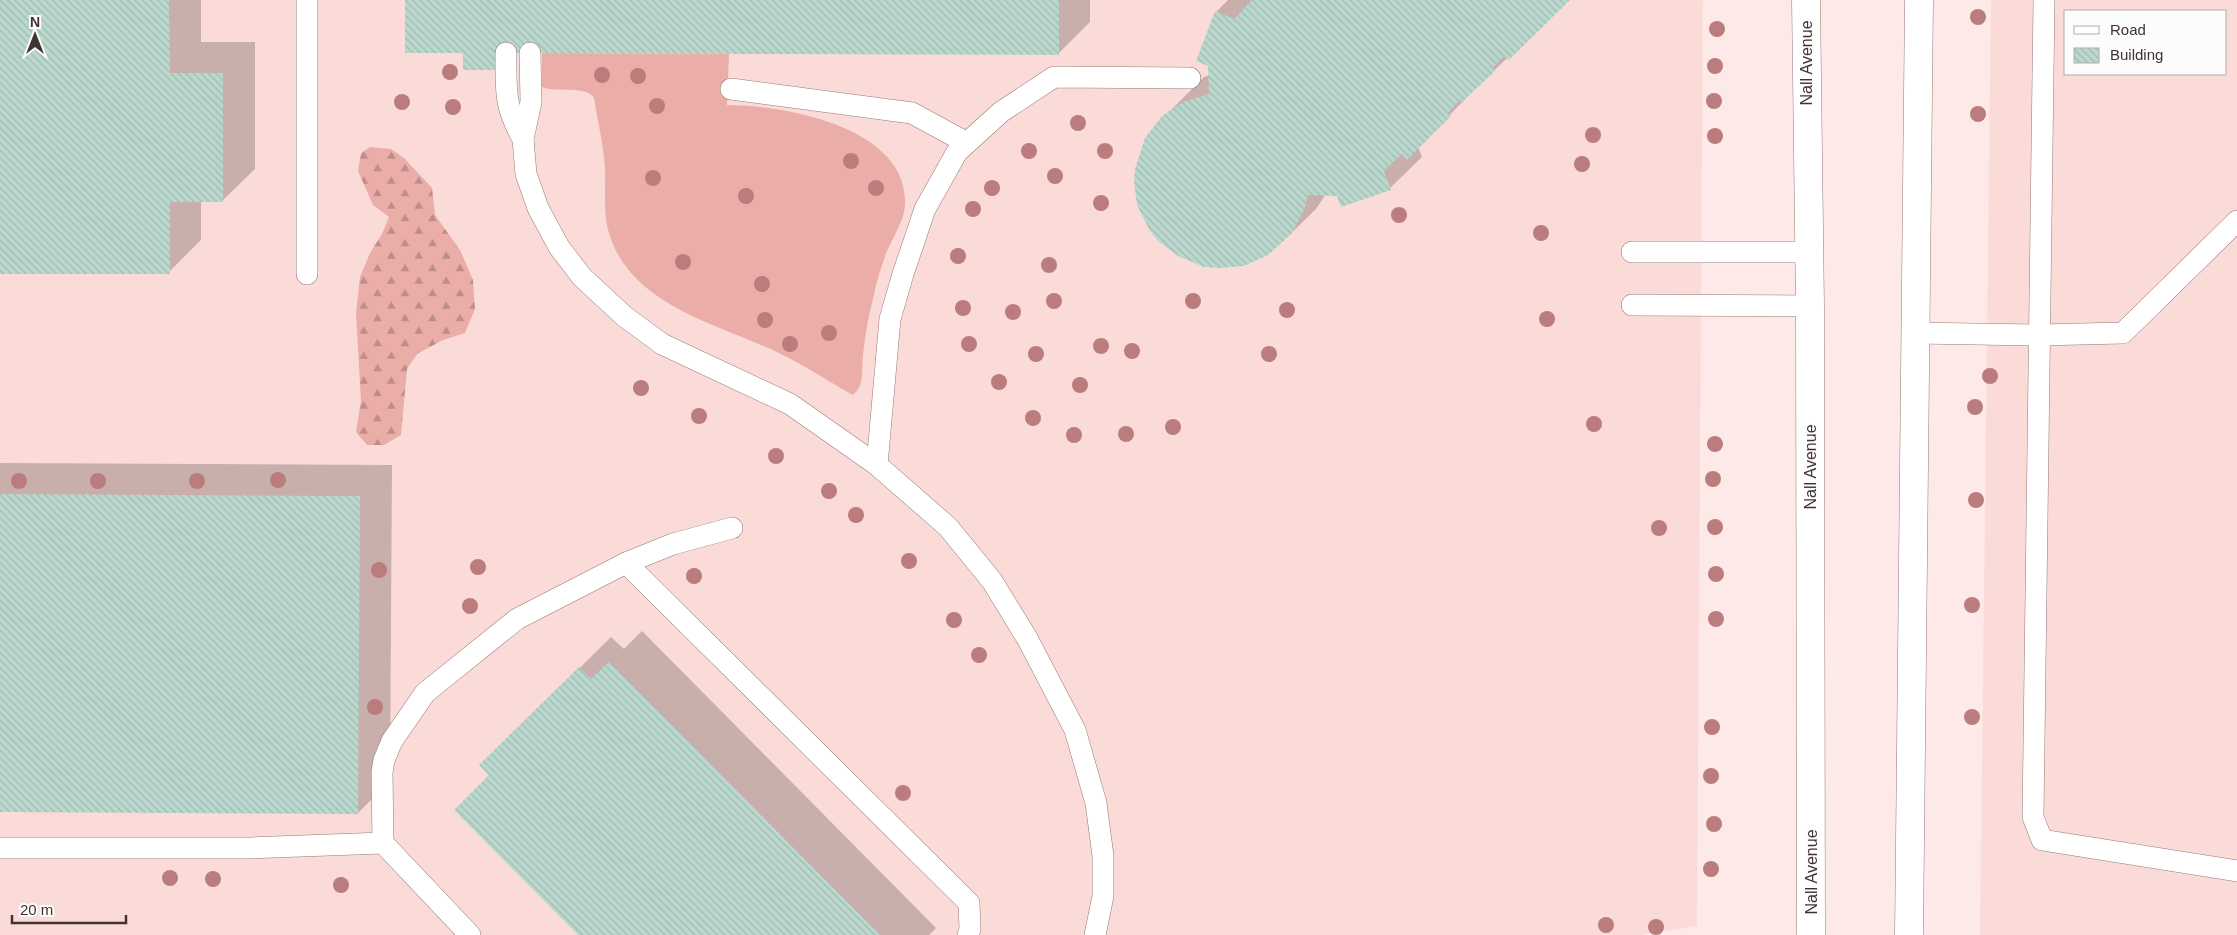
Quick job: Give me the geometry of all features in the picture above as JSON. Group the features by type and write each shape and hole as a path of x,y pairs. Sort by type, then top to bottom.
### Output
{"main road":[{"name":"Nall Avenue","path":"1806,0 1810,252 1811,935"},
{"path":"1909,935 1919,0"}],"lane":[{"path":"307,0 307,274"},
{"path":"2044,0 2033,817 2042,840 2237,871"},
{"path":"506,53 506,97 511,119 522,139"},
{"path":"530,53 531,102 522,139 526,174 538,208 558,247 582,277 624,316 662,344 790,404 876,465 948,527 992,581 1027,638 1075,730 1096,803 1103,856 1103,896 1095,935"},
{"path":"876,465 892,310 925,209 957,152 1001,112 1054,77 1190,78"},
{"path":"731,89 912,113 967,144"},
{"path":"1915,334 2039,335 2123,333 2237,221"},
{"path":"1632,252 1810,252"},
{"path":"1632,305 1810,306"},
{"path":"470,935 383,843 382,772 384,760 392,741 425,693 517,619 626,563 673,544 732,528"},
{"path":"626,563 969,903 970,929 968,935"},
{"path":"0,848 250,848 383,843"}],"shaded area":[{"path":"0,0 1703,0 1697,926 1641,935 0,935"},
{"path":"1991,0 2237,0 2237,935 1980,935"}],"green space":[{"path":"542,53 729,54 727,105 751,106 809,116 839,126 865,139 887,156 901,178 905,205 900,223 887,251 877,281 866,334 861,382 853,395 781,354 680,310 657,296 637,279 620,258 609,233 605,206 604,158 594,98 590,94 578,90 542,87"},
{"path":"370,147 391,149 404,158 432,188 435,215 460,250 473,280 475,309 465,333 443,340 417,354 407,369 401,435 384,445 367,445 356,432 361,401 356,313 360,277 389,217 373,205 358,171 361,153"}],"building":[{"path":"0,0 169,0 170,73 223,73 223,202 170,202 170,274 0,274"},
{"path":"405,0 1059,0 1059,55 497,53 497,70 463,70 463,53 405,53"},
{"path":"1252,0 1570,0 1509,60 1504,56 1493,68 1495,71 1462,102 1460,100 1448,113 1451,116 1407,160 1402,154 1384,171 1391,190 1341,207 1337,196 1308,195 1304,210 1292,233 1268,255 1244,266 1204,267 1178,256 1158,241 1150,231 1137,205 1134,181 1135,169 1145,138 1162,116 1183,102 1209,94 1208,66 1196,61 1215,11 1234,19"},
{"path":"0,494 360,496 358,814 0,812"},
{"path":"609,662 880,935 578,935 454,810 489,775 479,765 579,667 591,679"}]}
